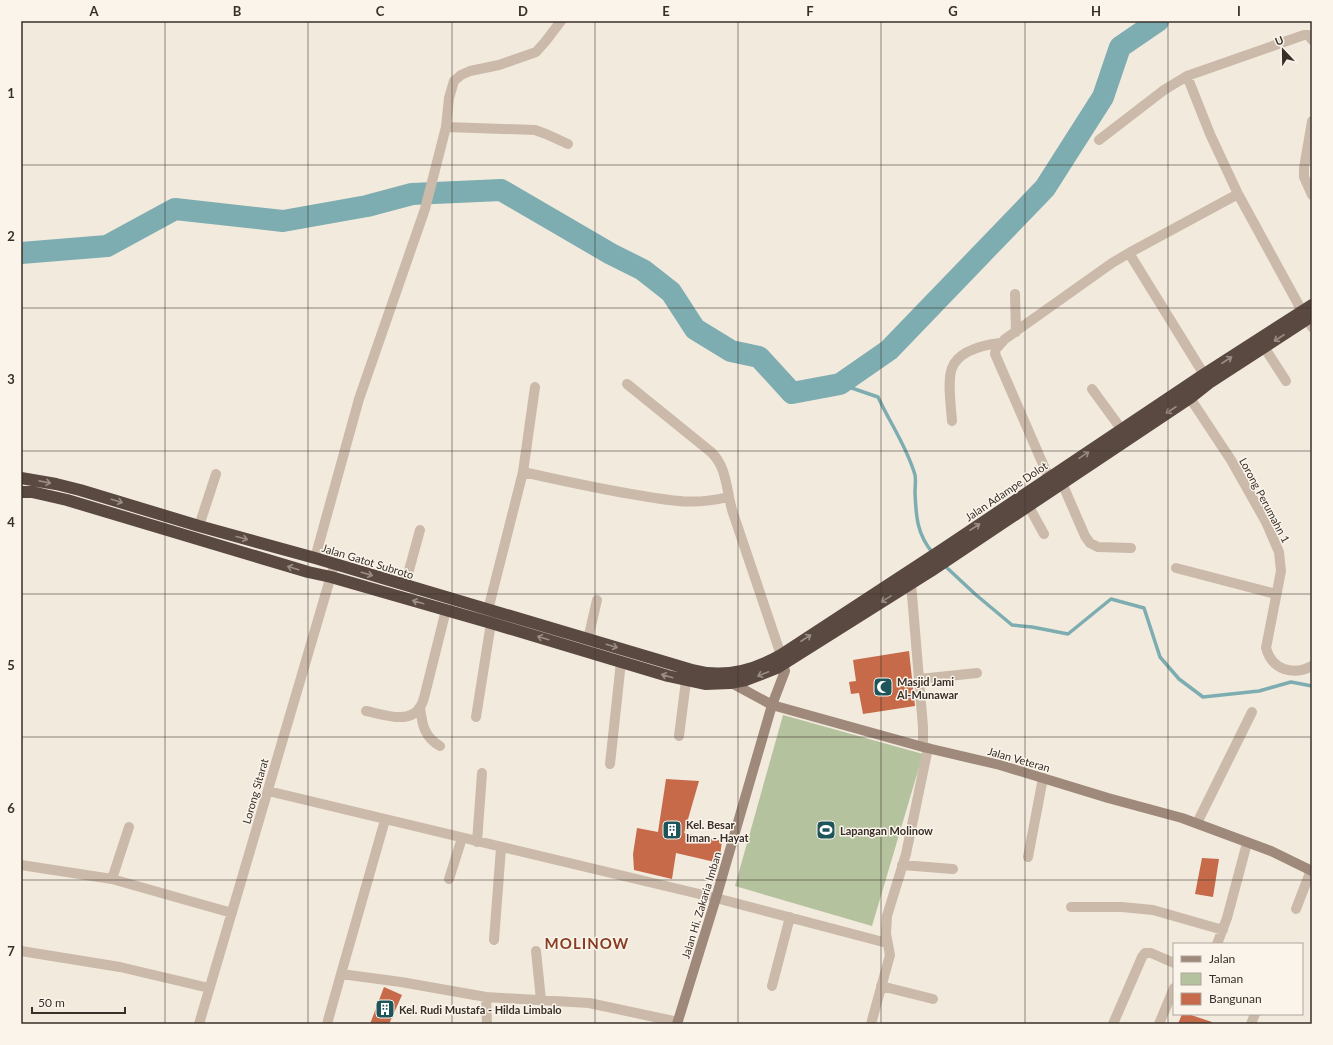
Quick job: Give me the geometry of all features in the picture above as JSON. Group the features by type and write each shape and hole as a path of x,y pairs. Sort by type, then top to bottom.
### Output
{"highway":[{"name":"Jalan Adampe Dolot","path":"1206,379 1264,347 1309,316"},
{"name":"Jalan Adampe Dolot","path":"946,554 1062,483 1206,379 1309,316"},
{"name":"Jalan Adampe Dolot","path":"705,679 730,683 746,680 763,674 782,659 946,554 1049,478 1122,430 1187,393"},
{"name":"Jalan Gatot Subroto","path":"21,478 75,489 199,526 315,558 334,565 643,655 705,679"},
{"path":"21,492 32,492 72,501 308,572 331,577 446,610 686,681 705,679"},
{"name":"Jalan Adampe Dolot","path":"705,679 738,672 782,659 911,583 928,566"},
{"path":"640,667 643,655"}],"street":[{"path":"315,558 359,399 426,209 446,127 449,98 454,81 460,75 470,71 499,65 536,52 561,21"},
{"path":"1099,140 1164,90 1187,76 1304,35 1308,36 1312,40"},
{"path":"1187,76 1210,134 1238,194 1309,316"},
{"path":"1312,121 1304,168 1304,177 1312,195"},
{"path":"446,127 535,130 568,144"},
{"path":"1049,478 995,354 996,349 1000,343 1112,263 1238,194"},
{"path":"1129,253 1206,379"},
{"path":"1016,294 1016,332"},
{"path":"952,421 950,377 952,366 961,356 974,348 986,344 1000,343"},
{"path":"1264,347 1286,381"},
{"path":"627,384 716,456 722,466 728,497 782,659"},
{"path":"488,610 523,472 535,388"},
{"path":"1092,389 1122,430"},
{"name":"Lorong Perumahn 1","path":"1187,393 1230,460 1266,522 1279,552 1281,571 1266,648 1268,656 1274,663 1286,670 1304,670 1312,666"},
{"path":"523,472 606,490 680,502 706,501 728,497"},
{"path":"199,526 216,474"},
{"path":"1062,483 1090,543 1098,547 1131,548"},
{"path":"1028,505 1044,534"},
{"path":"405,585 420,530"},
{"name":"Lorong Sitarat","path":"199,1024 334,565"},
{"path":"1176,568 1276,594"},
{"path":"871,1024 890,955 887,942 887,916 902,866 926,748 911,583"},
{"path":"588,639 598,600"},
{"path":"440,746 432,742 426,732 421,721 420,707 425,694 446,610"},
{"path":"476,717 491,623"},
{"name":"Jalan Hi. Zakaria Imban","path":"678,1023 772,705 785,671 782,659"},
{"path":"610,764 621,662"},
{"path":"919,679 977,673"},
{"name":"Jalan Veteran","path":"720,675 730,683 772,705 926,748 1000,765 1197,823 1247,843 1272,851 1312,871"},
{"path":"679,736 686,681"},
{"path":"366,711 403,717 412,714 420,707"},
{"path":"1197,823 1252,712"},
{"path":"477,842 482,773"},
{"path":"1028,857 1043,778"},
{"path":"268,792 716,898 887,942"},
{"path":"327,1024 385,820"},
{"path":"112,879 129,827"},
{"path":"449,879 462,838"},
{"path":"1217,943 1227,918 1247,843"},
{"path":"494,940 502,848"},
{"path":"21,864 112,879 232,913"},
{"path":"902,866 953,869"},
{"path":"1296,909 1312,871"},
{"path":"1071,907 1122,907 1153,910 1223,930"},
{"path":"772,986 790,917"},
{"path":"21,951 120,967 210,988"},
{"path":"536,951 541,1000"},
{"path":"1113,1024 1145,953 1151,953 1173,963"},
{"path":"341,974 401,982 486,997 595,1004 678,1023"},
{"path":"882,986 934,999"},
{"path":"1160,1024 1173,991"},
{"path":"486,997 487,1024"}],"green space":[{"name":"Lapangan Molinow","path":"783,715 923,754 872,926 735,886"}],"building":[{"name":"Masjid Jami Al-Munawar","path":"909,651 915,706 863,714 859,693 851,694 849,682 856,681 853,660"},
{"name":"Kel. Besar Iman - Hayat","path":"666,779 699,781 684,833 722,841 719,863 676,853 672,879 634,870 633,854 637,828 658,832"},
{"path":"1202,858 1219,859 1213,897 1195,894"},
{"name":"Kel. Rudi Mustafa - Hilda Limbalo","path":"384,987 402,995 389,1024 370,1024"},
{"path":"1182,1015 1191,1015 1212,1022 1212,1024 1178,1024"}],"waterway":[{"path":"21,253 107,246 175,209 283,221 367,206 412,194 501,190 611,254 643,270 671,292 695,329 731,351 759,357 792,393 840,384 889,350 1045,188 1103,97 1120,47 1158,21"},
{"path":"840,384 878,397 912,465 915,477 915,501 918,525 924,539 933,553"},
{"path":"944,565 975,594 1012,625 1068,634 1111,599 1144,608 1160,657 1179,679 1203,697 1259,691 1291,682 1312,686"}],"place":[{"name":"Masjid Jami Al-Munawar","path":"883,687"},
{"name":"Kel. Besar Iman - Hayat","path":"672,830"},
{"name":"Lapangan Molinow","path":"826,830"},
{"name":"Kel. Rudi Mustafa - Hilda Limbalo","path":"385,1009"}],"district":[{"name":"MOLINOW","path":"587,943"}]}
